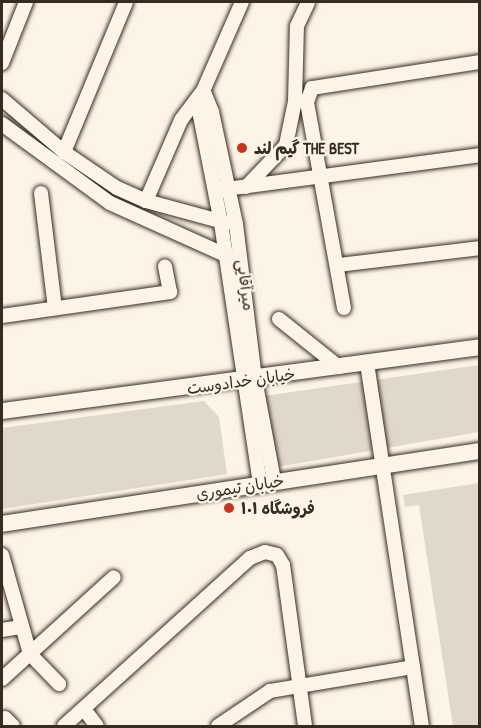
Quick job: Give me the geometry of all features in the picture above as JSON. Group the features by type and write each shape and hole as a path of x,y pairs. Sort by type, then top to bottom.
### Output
{"main road":[{"name":"خیابان خدادوست","path":"2,411 339,368 480,347"},
{"name":"خیابان تیموری","path":"2,524 480,451"}],"street":[{"path":"2,63 26,2"},
{"path":"64,152 126,2"},
{"name":"میرآقایی","path":"242,2 203,91 200,116 229,223 249,380 267,482"},
{"path":"246,187 286,146 295,101 297,26 308,2"},
{"path":"344,308 307,102 312,88 480,62"},
{"path":"146,201 181,120 203,91"},
{"path":"2,99 64,152 117,188 146,201 229,223"},
{"path":"2,124 110,203 233,259"},
{"path":"221,190 480,155"},
{"path":"41,194 55,308"},
{"path":"338,265 480,248"},
{"path":"2,316 170,291 165,266"},
{"path":"279,319 339,368"},
{"path":"367,363 422,726"},
{"path":"64,726 250,558 265,552 277,555 283,565 305,726"},
{"path":"2,555 30,654 59,684"},
{"path":"2,679 114,576"},
{"path":"2,630 22,627"},
{"path":"218,726 270,691 298,684 413,668"},
{"path":"84,709 97,726"}],"shaded area":[{"path":"479,365 479,432 277,467 264,396"},
{"path":"204,401 219,417 227,474 2,509 2,428"},
{"path":"479,483 479,726 453,726 419,505 405,507 403,495"}],"place":[{"name":"گیم لند THE BEST","path":"242,148"},
{"name":"فروشگاه ۱۰۱","path":"229,508"}]}
